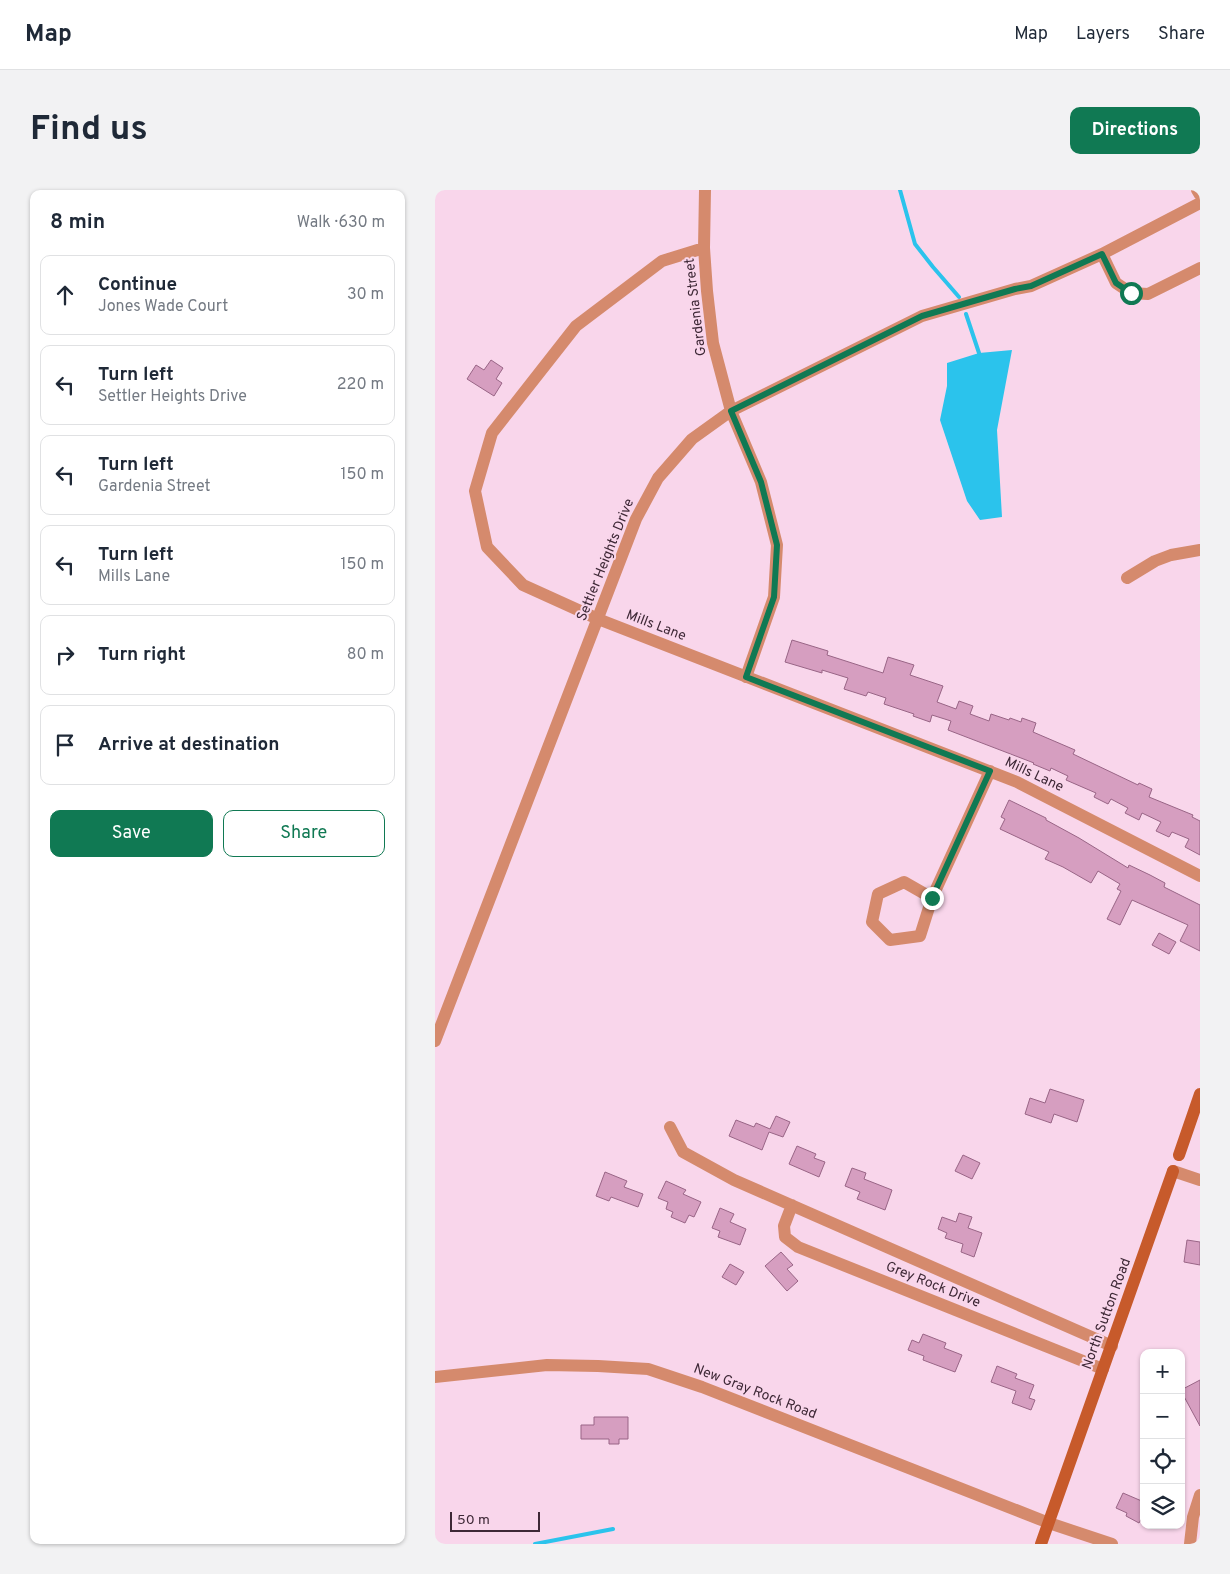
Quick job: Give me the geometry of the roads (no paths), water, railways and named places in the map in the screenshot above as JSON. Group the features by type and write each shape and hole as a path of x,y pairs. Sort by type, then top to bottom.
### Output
{"main road":[{"name":"North Sutton Road","path":"1179,1155 1200,1094"},
{"name":"North Sutton Road","path":"1041,1544 1173,1171"}],"street":[{"name":"Gardenia Street","path":"705,190 707,291 713,344 731,411 761,482 777,545 774,597 746,677"},
{"path":"1197,190 1200,195"},
{"name":"Settler Heights Drive","path":"435,1041 636,520 658,478 692,439 731,411 922,316 1031,286 1102,254 1200,203"},
{"name":"Mills Lane","path":"705,248 662,260 576,326 493,433 475,492 487,547 523,585 598,619 1017,782 1200,876"},
{"path":"1102,254 1116,283 1131,293 1148,294 1200,268"},
{"path":"1127,578 1155,561 1171,555 1200,550"},
{"path":"932,898 904,882 878,894 872,922 890,940 920,936 932,898 990,771"},
{"name":"Grey Rock Drive","path":"670,1127 683,1152 734,1180 1111,1346"},
{"name":"North Sutton Road","path":"1173,1171 1179,1155"},
{"path":"1173,1171 1200,1180"},
{"name":"Grey Rock Drive","path":"792,1205 784,1226 785,1237 798,1247 1103,1370"},
{"name":"New Gray Rock Road","path":"435,1377 547,1365 648,1369 702,1387 1049,1522 1112,1544"},
{"path":"1190,1544 1193,1517 1200,1494"}],"water":[{"path":"1012,350 997,430 1002,517 980,520 967,501 940,420 947,386 947,363 979,353"}],"waterway":[{"path":"900,190 915,244 959,297"},
{"path":"966,314 979,353"},
{"path":"535,1544 613,1529"}]}
